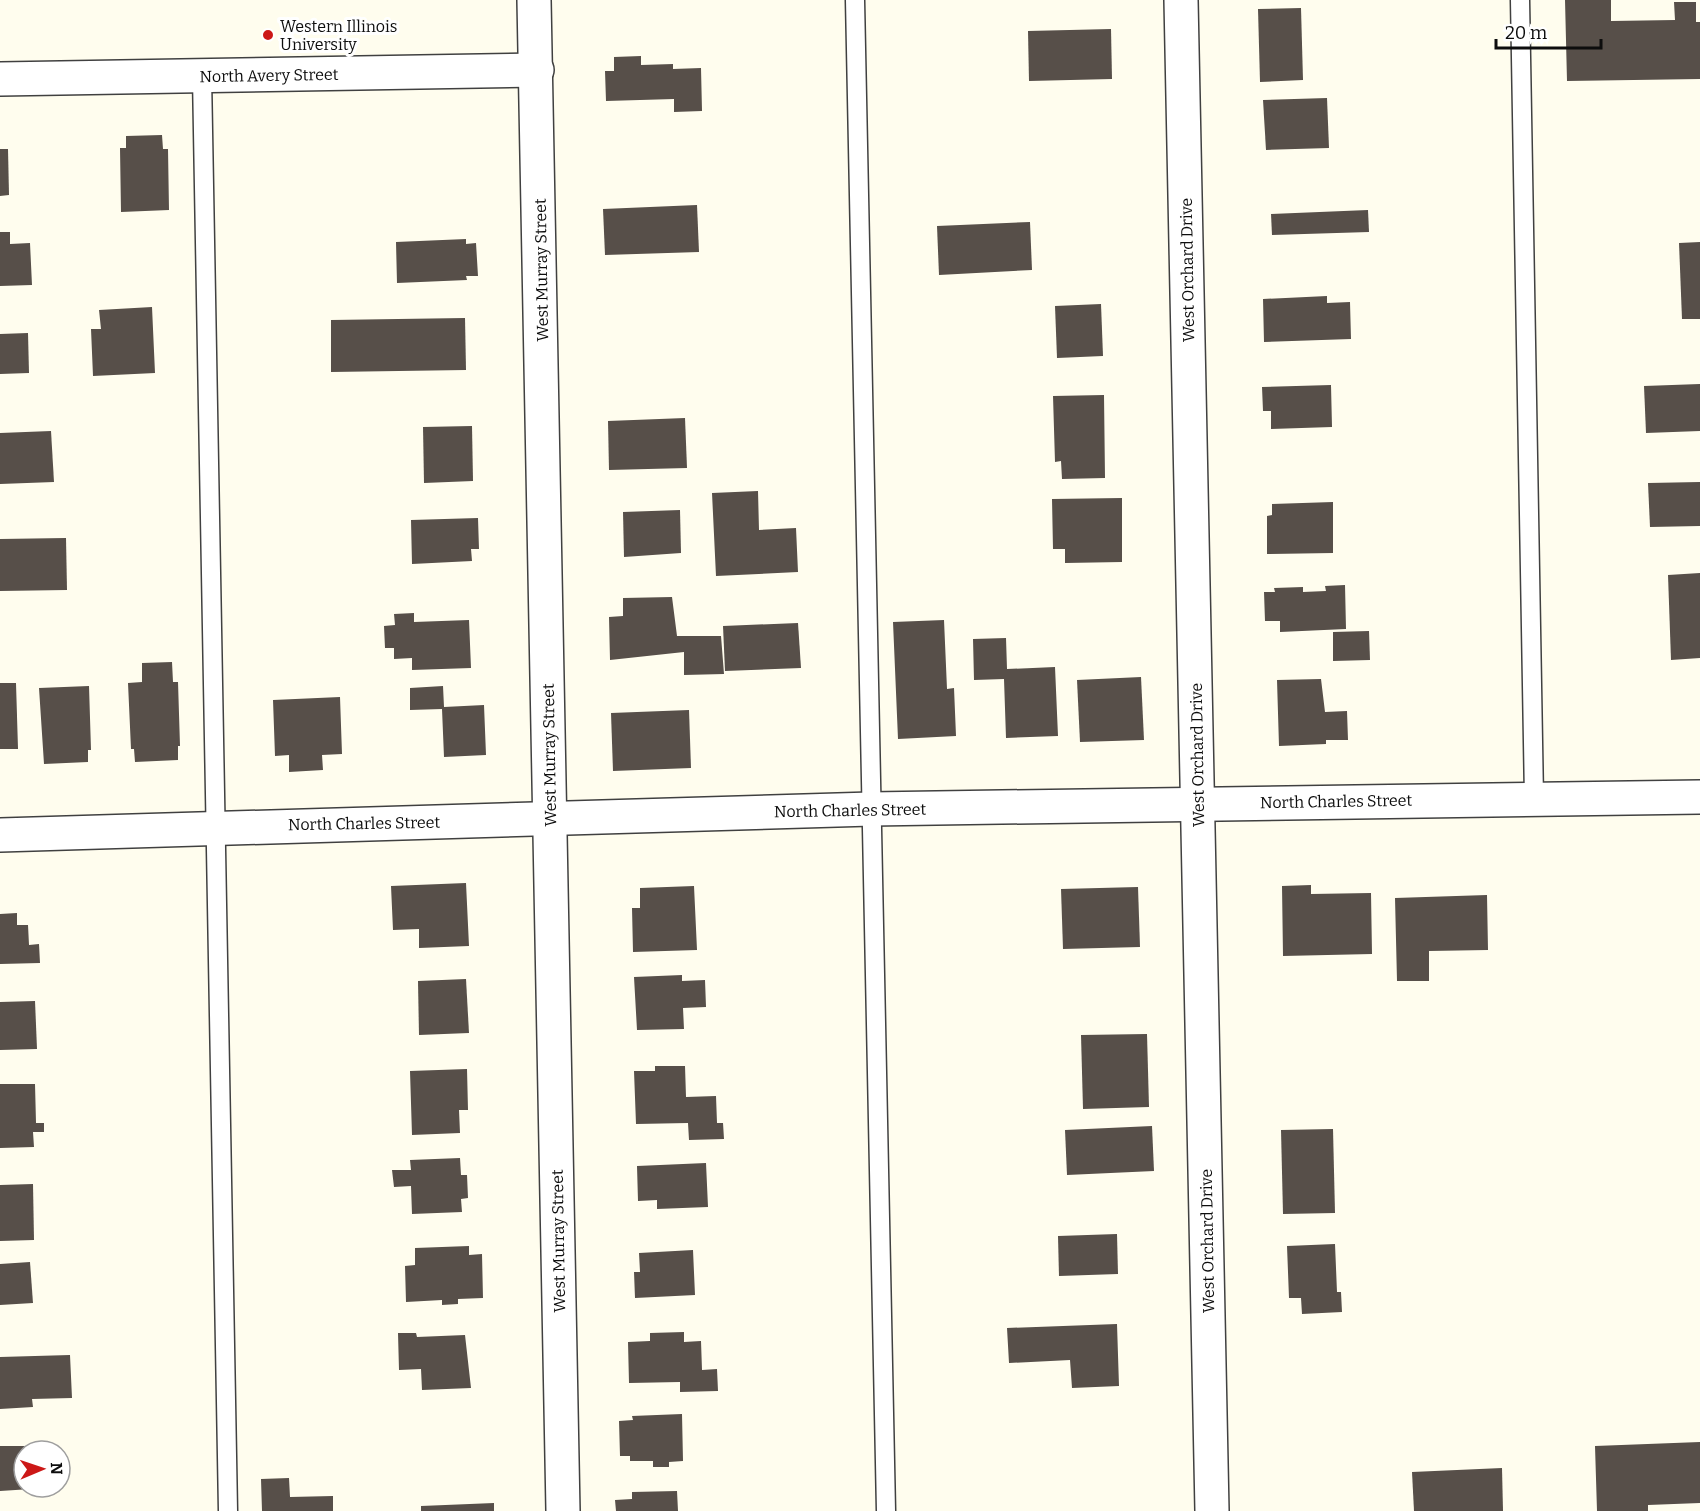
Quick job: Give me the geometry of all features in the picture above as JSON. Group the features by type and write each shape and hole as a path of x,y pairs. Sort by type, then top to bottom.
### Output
{"street":[{"name":"West Murray Street","path":"534,0 562,1511"},
{"name":"West Orchard Drive","path":"1181,0 1212,1511"},
{"name":"North Avery Street","path":"0,79 537,70"},
{"name":"North Charles Street","path":"0,835 871,809 1700,797"}],"lane":[{"path":"855,0 886,1511"},
{"path":"1520,0 1534,798"},
{"path":"202,76 228,1511"}],"building":[{"path":"1565,0 1611,0 1611,21 1675,20 1674,2 1696,2 1696,22 1700,22 1700,79 1567,81"},
{"path":"1301,8 1303,80 1260,82 1258,9"},
{"path":"1111,29 1112,79 1029,81 1028,31"},
{"path":"641,56 641,65 673,64 673,69 701,68 702,111 674,112 674,99 606,101 605,71 614,71 614,57"},
{"path":"1327,98 1329,148 1266,150 1263,100"},
{"path":"162,135 163,149 168,149 169,210 121,212 120,148 126,148 126,136"},
{"path":"0,149 8,149 9,195 0,196"},
{"path":"697,205 699,252 605,255 603,209"},
{"path":"1368,210 1369,232 1272,235 1271,214"},
{"path":"1030,222 1032,270 939,275 937,226"},
{"path":"0,232 10,232 10,244 30,243 32,285 0,286"},
{"path":"466,239 466,244 476,243 478,276 466,276 467,280 397,283 396,242"},
{"path":"1700,242 1700,319 1682,319 1679,243"},
{"path":"1327,296 1327,303 1350,302 1351,339 1264,342 1263,299"},
{"path":"1101,304 1103,356 1057,358 1055,306"},
{"path":"152,307 155,373 93,376 91,329 101,329 99,310"},
{"path":"465,318 466,370 331,372 331,320"},
{"path":"28,333 29,373 0,374 0,334"},
{"path":"1700,384 1700,431 1646,433 1644,386"},
{"path":"1331,385 1332,427 1271,429 1271,411 1263,411 1262,387"},
{"path":"1104,395 1105,478 1062,479 1061,461 1055,462 1053,396"},
{"path":"685,418 687,468 609,470 608,421"},
{"path":"472,426 473,481 424,483 423,427"},
{"path":"51,431 54,482 0,484 0,433"},
{"path":"1700,482 1700,526 1650,527 1648,483"},
{"path":"758,491 759,530 796,528 798,572 716,576 712,493"},
{"path":"1122,498 1122,562 1065,563 1065,549 1053,549 1052,499"},
{"path":"1333,502 1333,553 1267,554 1267,516 1272,515 1272,504"},
{"path":"680,510 681,553 624,557 623,512"},
{"path":"478,518 479,549 471,549 472,561 412,564 411,520"},
{"path":"66,538 67,590 0,591 0,539"},
{"path":"1700,573 1700,658 1671,660 1668,575"},
{"path":"1345,585 1346,629 1280,632 1280,621 1265,621 1264,592 1275,592 1274,588 1303,587 1303,592 1326,591 1325,586"},
{"path":"672,597 677,636 721,636 724,674 684,675 684,652 610,660 609,617 623,616 623,598"},
{"path":"414,613 414,622 469,620 471,668 412,670 412,658 394,659 394,648 385,648 384,626 395,625 394,614"},
{"path":"944,620 947,689 954,688 956,736 898,739 893,622"},
{"path":"798,623 801,668 725,671 723,626"},
{"path":"1369,631 1370,660 1333,661 1333,632"},
{"path":"1006,638 1007,669 1055,667 1058,736 1006,738 1004,679 974,680 973,639"},
{"path":"172,662 173,682 178,682 180,746 178,746 178,760 135,762 134,749 131,749 128,683 142,682 142,663"},
{"path":"1141,677 1144,740 1080,742 1077,680"},
{"path":"1321,679 1325,712 1347,711 1348,740 1326,740 1326,744 1279,746 1277,680"},
{"path":"0,683 16,683 18,749 0,749"},
{"path":"89,686 91,750 88,750 88,762 44,764 39,688"},
{"path":"443,686 444,707 484,705 486,755 444,757 442,709 410,710 410,688"},
{"path":"340,697 342,754 322,755 323,770 289,772 289,755 275,756 273,700"},
{"path":"689,710 691,768 613,771 611,713"},
{"path":"466,883 469,946 419,948 419,929 393,930 391,886"},
{"path":"1311,885 1311,894 1371,893 1372,954 1283,956 1282,886"},
{"path":"694,886 697,950 633,952 632,908 640,908 640,888"},
{"path":"1138,887 1140,947 1063,949 1061,889"},
{"path":"1487,895 1488,950 1429,951 1429,981 1397,981 1395,898"},
{"path":"17,913 17,925 28,925 29,945 39,944 40,963 0,964 0,914"},
{"path":"682,975 682,981 705,980 706,1007 683,1008 684,1029 637,1030 634,977"},
{"path":"466,979 469,1033 419,1035 418,981"},
{"path":"35,1001 37,1049 0,1050 0,1002"},
{"path":"1147,1034 1149,1107 1083,1109 1081,1035"},
{"path":"655,1066 685,1066 686,1097 716,1096 717,1123 723,1123 724,1139 689,1140 688,1123 636,1124 634,1071 655,1071"},
{"path":"467,1069 468,1110 459,1110 460,1133 412,1135 410,1071"},
{"path":"0,1084 35,1084 36,1123 44,1123 44,1132 33,1132 34,1147 0,1148"},
{"path":"1152,1126 1154,1171 1067,1175 1065,1130"},
{"path":"1333,1129 1335,1213 1283,1214 1281,1130"},
{"path":"460,1158 461,1175 467,1175 468,1198 461,1199 462,1212 412,1214 411,1186 394,1187 392,1170 411,1170 410,1160"},
{"path":"706,1163 708,1207 657,1209 657,1200 638,1201 637,1166"},
{"path":"33,1184 34,1240 0,1241 0,1185"},
{"path":"1117,1234 1118,1274 1059,1276 1058,1236"},
{"path":"1335,1244 1337,1292 1341,1292 1342,1312 1302,1314 1301,1298 1289,1298 1287,1246"},
{"path":"469,1246 469,1255 482,1254 483,1298 458,1299 458,1304 442,1305 442,1300 406,1302 405,1266 415,1265 415,1248"},
{"path":"693,1250 695,1295 635,1298 634,1272 640,1272 639,1253"},
{"path":"30,1262 33,1303 0,1305 0,1264"},
{"path":"1117,1324 1119,1386 1072,1388 1070,1360 1009,1363 1007,1328"},
{"path":"684,1332 684,1342 701,1341 702,1370 717,1369 718,1391 680,1392 680,1382 629,1383 628,1342 650,1341 650,1333"},
{"path":"398,1333 416,1333 417,1337 465,1335 471,1388 422,1390 421,1369 399,1370"},
{"path":"70,1355 72,1398 32,1399 33,1407 0,1409 0,1357"},
{"path":"682,1414 683,1461 669,1462 669,1467 653,1467 653,1461 630,1461 630,1456 620,1456 619,1421 633,1420 632,1416"},
{"path":"1700,1442 1700,1503 1648,1505 1648,1511 1597,1511 1595,1446"},
{"path":"0,1446 12,1446 12,1490 0,1491"},
{"path":"1502,1468 1503,1511 1414,1511 1412,1472"},
{"path":"289,1478 290,1497 333,1496 333,1511 262,1511 261,1479"},
{"path":"677,1491 678,1511 616,1511 615,1500 632,1499 632,1492"},
{"path":"494,1503 494,1511 421,1511 421,1506"}],"place":[{"name":"Western Illinois University","path":"268,35"}]}
